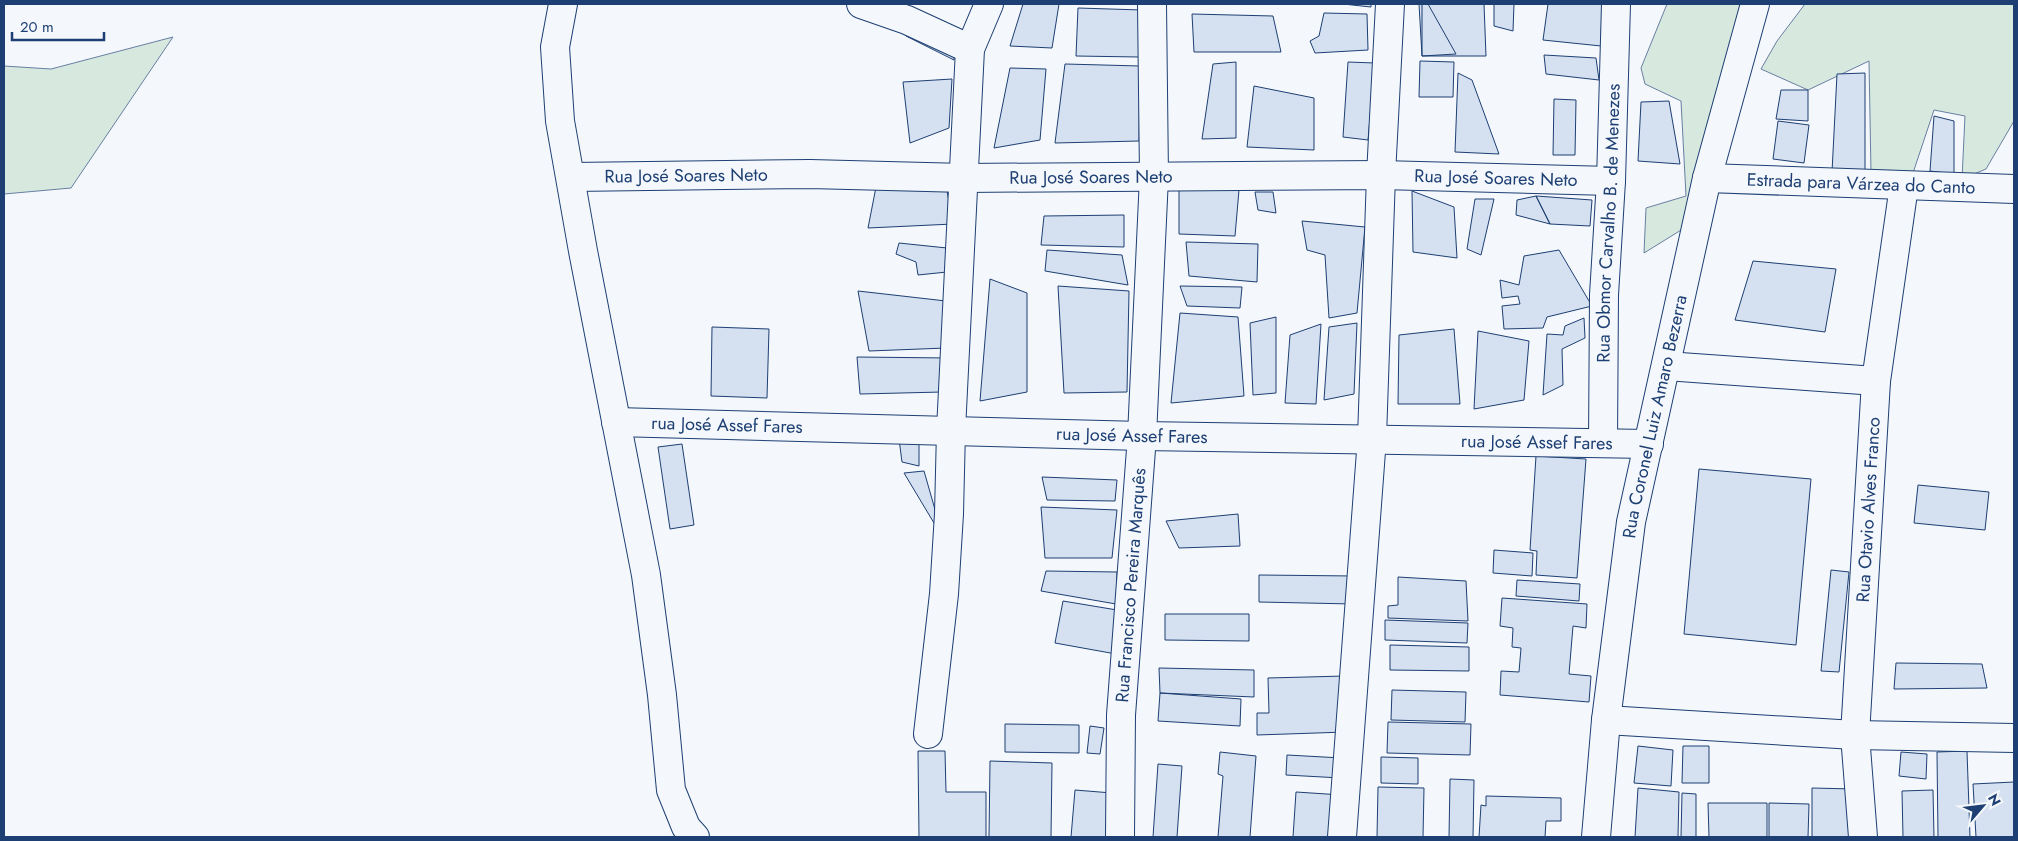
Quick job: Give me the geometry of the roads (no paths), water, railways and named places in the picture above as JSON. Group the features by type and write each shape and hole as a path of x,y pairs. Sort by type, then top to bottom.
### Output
{"street":[{"path":"563,4 555,47 560,121 583,251 646,575 662,695 671,790 686,827 695,837"},
{"path":"861,4 907,20 970,49"},
{"path":"928,734 944,594 970,49 989,4"},
{"name":"Rua Francisco Pereira Marquês","path":"1120,837 1120,715 1142,436 1154,177 1152,4"},
{"path":"1342,837 1372,438 1381,175 1390,4"},
{"name":"Rua Obmor Carvalho B. de Menezes","path":"1603,443 1604,295 1611,181 1616,4"},
{"name":"Rua Coronel Luiz Amaro Bezerra","path":"1596,837 1606,720 1631,522 1707,178 1755,4"},
{"name":"Rua José Soares Neto","path":"571,177 810,174 965,178 1381,175 1611,181"},
{"name":"Estrada para Várzea do Canto","path":"1707,178 2014,189"},
{"name":"Rua Otavio Alves Franco","path":"1863,837 1855,736 1876,381 1904,186"},
{"path":"1666,366 1876,381"},
{"name":"rua José Assef Fares","path":"616,422 1142,436 1372,438 1649,444"},
{"path":"1606,720 1855,736 2014,738"}]}
